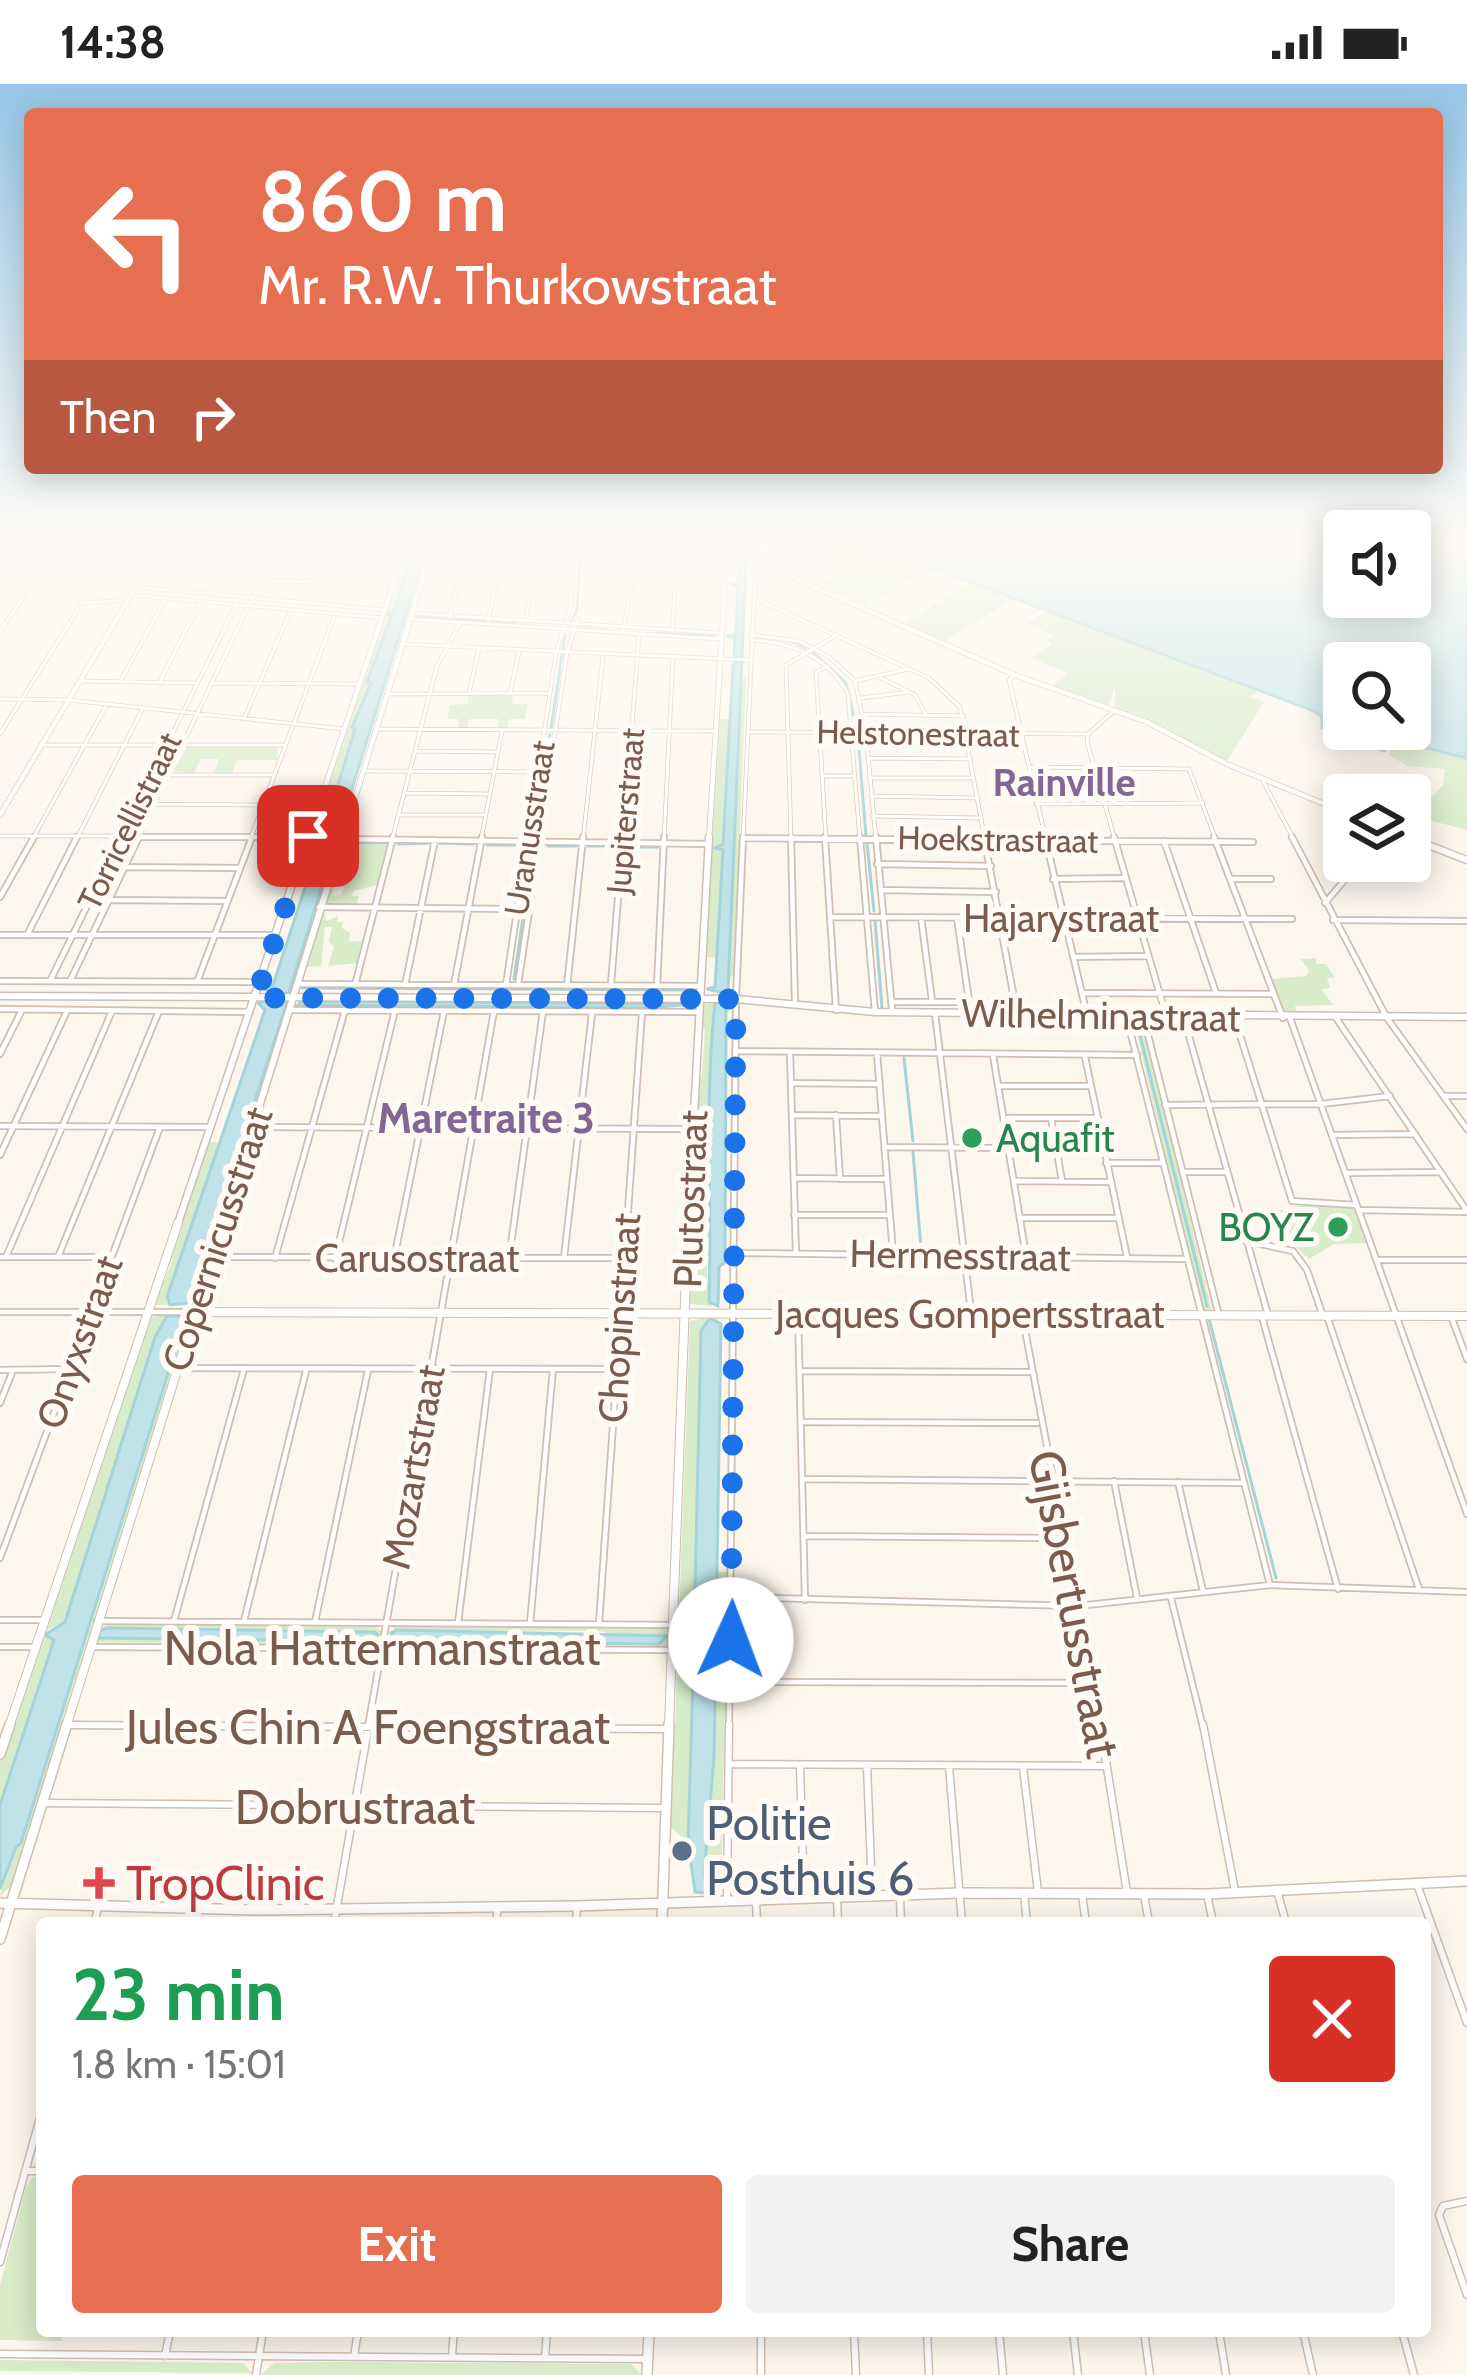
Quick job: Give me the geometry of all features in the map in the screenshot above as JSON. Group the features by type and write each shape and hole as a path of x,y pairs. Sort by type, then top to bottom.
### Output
{"main road":[{"path":"952,647 1114,711 1265,783 1323,804"},
{"path":"1431,846 1467,860"}],"street":[{"path":"0,734 55,647"},
{"path":"0,815 100,647"},
{"path":"120,682 139,647"},
{"path":"159,682 177,647"},
{"name":"Torricellistraat","path":"50,981 214,647"},
{"path":"70,981 229,647"},
{"path":"244,719 275,647"},
{"path":"197,982 323,647"},
{"path":"0,1754 372,647"},
{"name":"Copernicusstraat","path":"0,1939 6,1903 290,1010 400,647"},
{"path":"355,985 444,647"},
{"path":"460,647 748,660"},
{"name":"Uranusstraat","path":"506,985 557,647"},
{"name":"Uranusstraat","path":"518,985 569,647"},
{"name":"Jupiterstraat","path":"611,986 639,647"},
{"name":"Plutostraat","path":"662,1917 690,1311 692,1129 720,647"},
{"path":"727,1900 733,1598 730,1312 736,1252 732,999 749,732 749,647"},
{"path":"794,647 828,665 848,694 875,1012"},
{"path":"795,1003 786,665 813,647 855,682 861,698 892,1012"},
{"path":"860,647 942,686 964,716 1017,1014"},
{"path":"470,693 479,648"},
{"path":"510,693 519,652"},
{"path":"567,986 603,655"},
{"path":"657,986 673,657"},
{"path":"828,665 816,672 836,1010"},
{"path":"855,682 908,669"},
{"path":"1015,675 1010,680 1021,734 1087,1015"},
{"path":"881,678 921,701 926,715"},
{"path":"80,682 196,683"},
{"path":"211,683 359,684"},
{"path":"861,698 909,692"},
{"path":"386,694 550,693"},
{"path":"0,699 69,700 343,730"},
{"path":"0,897 106,704"},
{"path":"27,935 143,708"},
{"path":"1114,711 1088,734 1102,804 1166,1015"},
{"path":"863,714 964,716"},
{"path":"375,729 715,730"},
{"path":"454,985 502,730"},
{"name":"Helstonestraat","path":"749,732 1088,734"},
{"path":"42,745 167,745"},
{"path":"182,745 285,745"},
{"path":"415,751 496,752"},
{"path":"867,758 971,759"},
{"path":"1029,767 1189,769 1333,1135 1467,1514"},
{"path":"362,771 537,772"},
{"path":"169,775 274,775"},
{"path":"821,776 855,776"},
{"path":"869,778 974,778"},
{"path":"1265,783 1387,1018 1467,1129"},
{"path":"405,793 489,794"},
{"path":"871,796 978,798"},
{"path":"1036,803 1203,803"},
{"path":"154,804 262,805"},
{"path":"399,814 485,815"},
{"path":"872,816 982,818"},
{"path":"0,836 122,836"},
{"path":"139,837 308,836"},
{"name":"Hoekstrastraat","path":"742,838 1253,842"},
{"path":"341,839 709,844"},
{"path":"405,985 435,840"},
{"path":"1164,841 1216,994"},
{"path":"877,864 991,866"},
{"path":"124,867 238,868"},
{"path":"1053,879 1124,878"},
{"path":"1231,879 1271,879"},
{"path":"1325,903 1343,882"},
{"path":"879,890 996,892"},
{"path":"109,900 226,901"},
{"path":"320,907 516,908"},
{"name":"Hajarystraat","path":"830,917 1292,919"},
{"path":"921,917 932,1002"},
{"path":"957,917 969,1001"},
{"path":"1334,920 1467,921"},
{"path":"0,935 277,935"},
{"path":"1072,957 1148,956"},
{"path":"0,981 260,982"},
{"path":"298,984 699,986"},
{"path":"1083,993 1274,994"},
{"name":"Wilhelminastraat","path":"0,996 732,999 875,1012 1467,1017"},
{"path":"891,1002 1016,1002"},
{"path":"0,1010 250,1012"},
{"path":"0,1054 22,1010"},
{"path":"290,1010 698,1012"},
{"path":"275,1258 345,1010"},
{"path":"335,1258 395,1010"},
{"path":"394,1259 444,1010"},
{"path":"0,1155 68,1011"},
{"path":"109,1257 3,1257 112,1011"},
{"path":"58,1258 159,1011"},
{"name":"Mozartstraat","path":"335,1917 494,1011"},
{"path":"509,1259 543,1011"},
{"path":"564,1258 592,1012"},
{"name":"Chopinstraat","path":"599,1624 642,1012"},
{"path":"935,1013 971,1312"},
{"path":"1126,1015 1270,1585"},
{"path":"1142,1015 1220,1316"},
{"path":"1183,1015 1338,1589"},
{"path":"1234,1016 1293,1202 1467,1211"},
{"path":"1336,1018 1467,1211"},
{"path":"735,1051 1137,1055"},
{"path":"790,1052 796,1254"},
{"path":"877,1053 893,1254"},
{"path":"993,1054 1026,1256"},
{"path":"1084,1054 1127,1257"},
{"path":"791,1083 879,1084"},
{"path":"1000,1086 1092,1086"},
{"path":"1165,1105 1321,1104 1390,1096"},
{"path":"1444,1096 1467,1096"},
{"path":"793,1115 882,1116"},
{"path":"836,1115 839,1179"},
{"path":"1006,1118 1098,1118"},
{"path":"1051,1118 1062,1181"},
{"path":"0,1126 211,1127"},
{"name":"Onyxstraat","path":"0,1558 160,1127"},
{"path":"253,1127 692,1129"},
{"path":"1333,1135 1415,1134"},
{"path":"886,1147 1010,1148"},
{"path":"1106,1163 1162,1162"},
{"path":"1182,1172 1225,1172"},
{"path":"1346,1172 1440,1172"},
{"path":"794,1178 887,1178"},
{"path":"1016,1181 1110,1182"},
{"path":"794,1216 889,1215"},
{"path":"1021,1218 1118,1218"},
{"path":"1246,1241 1282,1242 1299,1255 1325,1316 1419,1590"},
{"name":"Hermesstraat","path":"736,1252 1185,1258"},
{"name":"Carusostraat","path":"211,1257 624,1258"},
{"path":"1377,1260 1467,1261"},
{"name":"Jacques Gompertsstraat","path":"0,1312 1467,1316"},
{"path":"798,1312 805,1600"},
{"name":"Gijsbertusstraat","path":"1022,1314 1128,1894"},
{"path":"1450,1316 1467,1359"},
{"path":"176,1368 615,1369"},
{"path":"174,1621 244,1369"},
{"path":"244,1622 306,1369"},
{"path":"458,1623 490,1369"},
{"path":"530,1624 553,1369"},
{"path":"0,1370 70,1370"},
{"path":"0,1403 14,1370"},
{"path":"315,1622 368,1370"},
{"path":"801,1371 1029,1372"},
{"path":"803,1422 1040,1424"},
{"path":"804,1478 1244,1483"},
{"path":"1114,1481 1137,1598"},
{"path":"1178,1482 1203,1591"},
{"path":"805,1536 1063,1538"},
{"path":"733,1598 1078,1606 1270,1585 1467,1592"},
{"path":"1170,1597 1206,1737 1235,1891"},
{"path":"0,1620 44,1619"},
{"path":"97,1621 676,1625"},
{"path":"0,1647 35,1647"},
{"name":"Nola Hattermanstraat","path":"90,1647 675,1650"},
{"path":"730,1682 1093,1683"},
{"name":"Jules Chin A Foengstraat","path":"64,1725 672,1729"},
{"path":"729,1763 1107,1766"},
{"path":"800,1765 804,1898"},
{"path":"867,1766 872,1895"},
{"path":"949,1766 962,1917"},
{"path":"1023,1766 1038,1892"},
{"name":"Dobrustraat","path":"41,1803 669,1808"},
{"path":"6,1903 259,1910 662,1905 960,1893 1207,1894 1467,1880"},
{"path":"1416,1884 1428,1917"},
{"path":"1276,1889 1284,1917"},
{"path":"1024,1892 1026,1917"},
{"path":"1082,1894 1085,1917"},
{"path":"1207,1894 1212,1917"},
{"path":"899,1895 901,1917"},
{"path":"1144,1895 1148,1917"},
{"path":"837,1896 838,1917"},
{"path":"756,1901 757,1917"},
{"path":"96,1917 99,1905"},
{"path":"497,1917 498,1906"},
{"path":"576,1917 577,1906"},
{"path":"176,1917 178,1907"},
{"path":"415,1917 416,1908"},
{"path":"257,1917 259,1910"},
{"path":"1431,1925 1467,2023"},
{"path":"0,2262 36,2132"},
{"path":"25,2171 36,2171"},
{"path":"1467,2201 1443,2206 1439,2215 1467,2295"},
{"path":"165,2356 169,2337"},
{"path":"256,2375 262,2337"},
{"path":"354,2357 357,2337"},
{"path":"452,2358 454,2337"},
{"path":"545,2358 547,2337"},
{"path":"647,2375 649,2337"},
{"path":"761,2337 761,2375"},
{"path":"854,2337 856,2375"},
{"path":"927,2337 929,2375"},
{"path":"1000,2337 1003,2375"},
{"path":"1074,2337 1078,2375"},
{"path":"1145,2337 1150,2375"},
{"path":"1220,2337 1226,2375"},
{"path":"1304,2337 1312,2375"},
{"path":"1404,2337 1414,2375"},
{"path":"0,2354 648,2359"}],"green space":[{"path":"374,647 382,647 332,802 322,803"},
{"path":"1048,647 1140,647 1258,691 1250,697 1264,702 1227,761 1149,720 1115,708 1115,687 1108,706 1051,687 1067,673 1031,658"},
{"path":"741,678 746,678 734,975 727,980"},
{"path":"469,694 513,694 512,704 528,704 525,719 509,719 507,729 498,729 499,719 469,719 467,729 458,729 459,719 447,719 450,705 467,704"},
{"path":"717,719 730,719 723,845 716,848 723,850 719,957 703,957"},
{"path":"278,746 277,760 237,760 232,773 214,773 219,759 201,759 194,773 173,771 187,747"},
{"path":"1431,749 1467,758 1467,830 1431,820 1431,798 1443,785 1445,769 1407,766 1388,754 1391,750"},
{"path":"353,845 389,845 377,885 353,891 352,896 359,896 356,905 326,905 328,888 334,887 332,896 341,895 344,887 336,886"},
{"path":"320,913 325,913 326,921 338,916 337,922 343,922 342,928 350,933 349,942 363,941 357,963 328,966 334,947 329,941 332,927 325,927 321,966 304,967"},
{"path":"1315,958 1335,978 1327,978 1330,988 1321,989 1333,1005 1295,1006 1297,1015 1285,1014 1271,979 1306,976 1309,971 1301,959"},
{"path":"715,1003 706,1165 707,1277 712,1306 690,1304 697,1078 702,1077 705,1029 699,1028 702,1005"},
{"path":"1133,1017 1143,1024 1212,1311 1201,1310"},
{"path":"208,1142 223,1142 167,1302 170,1305 154,1305 173,1259 168,1258"},
{"path":"1295,1206 1355,1207 1369,1243 1334,1244 1309,1259 1283,1235 1269,1210 1295,1210"},
{"path":"167,1316 155,1337 65,1622 47,1630 54,1639 0,1805 0,1761 148,1321"},
{"path":"180,1316 187,1321 173,1369 13,1884 0,1896 21,1843"},
{"path":"708,1317 701,1331 694,1631 687,1640 694,1646 688,1842 671,1828 690,1321"},
{"path":"716,1572 728,1572 721,1886 705,1893 714,1757"},
{"path":"376,1626 383,1633 372,1646 97,1642 100,1627","holes":["107,1628 378,1635 373,1641 100,1638"]},
{"path":"395,1626 660,1627 671,1633 667,1647 399,1646 388,1641 391,1634 394,1641 664,1643 599,1631 392,1633"},
{"path":"33,2177 36,2337 62,2337 61,2341 0,2340 0,2285 26,2187"},
{"path":"0,2360 243,2363 252,2373 0,2371"},
{"path":"274,2363 631,2364 642,2375 261,2375"}],"water":[{"path":"380,647 396,647 289,994 271,993 264,988 273,985 321,839 316,833 328,818 352,727 371,683 367,682"},
{"path":"735,647 742,647 728,994 707,989 715,987 723,850 715,848 723,844 733,665 739,660"},
{"path":"1143,647 1323,647 1322,728 1322,717 1314,711"},
{"path":"1431,647 1467,647 1467,758 1431,749"},
{"path":"341,987 691,990 301,988"},
{"path":"288,1000 188,1303 170,1305 167,1297 265,1010 258,1003"},
{"path":"302,1001 690,1004 649,1008 298,1005"},
{"path":"715,1003 726,1003 725,1262 719,1267 718,1306 709,1302 709,1116"},
{"path":"167,1316 180,1316 184,1322 21,1843 0,1889 0,1805 54,1640 45,1635 65,1622 155,1337"},
{"path":"710,1318 721,1324 714,1757 705,1893 695,1892 688,1842 694,1646 686,1640 694,1630 701,1331"},
{"path":"99,1631 378,1634 373,1641 99,1638"},
{"path":"391,1633 667,1636 659,1644 394,1641"}],"waterway":[{"path":"812,651 846,683 857,729"},
{"path":"551,729 562,655"},
{"path":"536,837 550,735"},
{"path":"858,736 866,836"},
{"path":"347,843 387,843"},
{"path":"398,844 431,843"},
{"path":"439,843 473,844"},
{"path":"867,843 874,911"},
{"path":"514,979 534,844"},
{"path":"487,845 521,845"},
{"path":"548,846 576,846"},
{"path":"588,846 617,846"},
{"path":"629,847 658,847"},
{"path":"875,921 882,1008"},
{"path":"1136,1019 1207,1306"},
{"path":"904,1058 913,1141"},
{"path":"913,1152 921,1248"},
{"path":"1209,1319 1276,1578"}],"place":[{"name":"Aquafit","path":"972,1138"},
{"name":"BOYZ","path":"1338,1227"},
{"name":"Politie Posthuis 6","path":"682,1851"},
{"name":"TropClinic","path":"99,1883"}],"district":[{"name":"Rainville","path":"1064,782"},
{"name":"Maretraite 3","path":"486,1118"}],"route":[{"path":"308,836 256,998 736,999 731,1640"}]}
